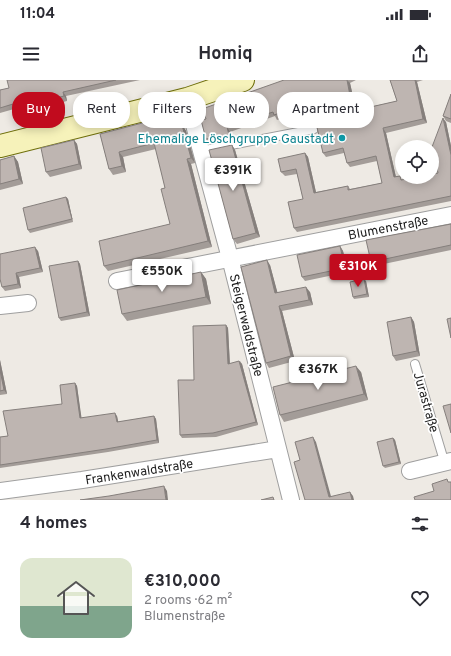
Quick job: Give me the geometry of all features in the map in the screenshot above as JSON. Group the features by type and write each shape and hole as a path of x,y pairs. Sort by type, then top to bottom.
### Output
{"street":[{"path":"206,93 243,80"},
{"path":"0,146 138,111"},
{"name":"Steigerwaldstraße","path":"194,128 230,258 291,500"},
{"name":"Blumenstraße","path":"117,281 451,215"},
{"path":"0,306 28,303"},
{"name":"Frankenwaldstraße","path":"0,491 82,480 278,449"},
{"name":"Jurastraße","path":"410,471 448,463"}],"lane":[{"path":"200,151 314,129"},
{"name":"Jurastraße","path":"415,364 448,463"}],"building":[{"path":"7,80 116,80 63,92 12,92 12,104 0,108 0,90 9,88"},
{"path":"284,80 347,80 349,92 277,92 277,114 274,115 273,112 269,113 269,92 250,92"},
{"path":"390,80 415,80 423,119 383,128 395,177 395,184 439,184 439,140 435,140 443,118 451,155 451,196 294,228 288,202 303,199 296,169 281,172 278,159 305,153 314,193 348,186 348,190 382,183 376,156 347,163 343,148 323,153 317,128 374,128 374,106 397,101"},
{"path":"451,94 451,119 443,116"},
{"path":"214,105 214,128 227,128 229,135 206,139 203,128 206,128 206,108"},
{"path":"138,124 138,128 183,128 191,158 187,159 208,241 104,266 99,241 170,224 161,189 165,188 154,143 119,152 122,166 109,169 100,134 123,128 130,128 130,126"},
{"path":"74,140 79,164 46,172 41,148"},
{"path":"232,145 256,233 233,239 209,150"},
{"path":"14,156 19,179 0,184 0,160"},
{"path":"66,197 72,219 28,230 23,208"},
{"path":"451,224 451,245 371,262 366,240"},
{"path":"340,246 345,268 302,277 297,255"},
{"path":"35,247 40,268 16,273 18,284 2,287 0,279 0,254"},
{"path":"267,260 275,293 306,287 309,300 279,306 291,356 266,363 241,267"},
{"path":"78,261 87,312 59,318 49,266"},
{"path":"201,272 206,297 122,314 117,290"},
{"path":"364,279 367,294 353,297 350,282"},
{"path":"411,317 417,351 393,356 387,322"},
{"path":"451,318 451,338 447,319"},
{"path":"226,325 228,364 239,361 256,422 213,433 180,435 178,380 194,380 193,326"},
{"path":"356,366 364,394 280,415 273,387"},
{"path":"0,370 4,390 0,391"},
{"path":"75,383 80,418 115,413 117,422 154,416 157,440 0,465 0,437 8,436 3,411 62,404 60,385"},
{"path":"451,404 451,433 443,406"},
{"path":"313,437 329,497 350,492 352,500 305,500 294,462 300,460 295,442"},
{"path":"393,438 399,462 383,466 377,442"},
{"path":"447,479 448,482 451,482 451,500 415,500 414,497 434,491 432,484"},
{"path":"164,486 166,500 80,500 109,496"},
{"path":"273,497 274,500 261,500"}],"place":[{"name":"Ehemalige Löschgruppe Gaustadt","path":"342,138"}]}
